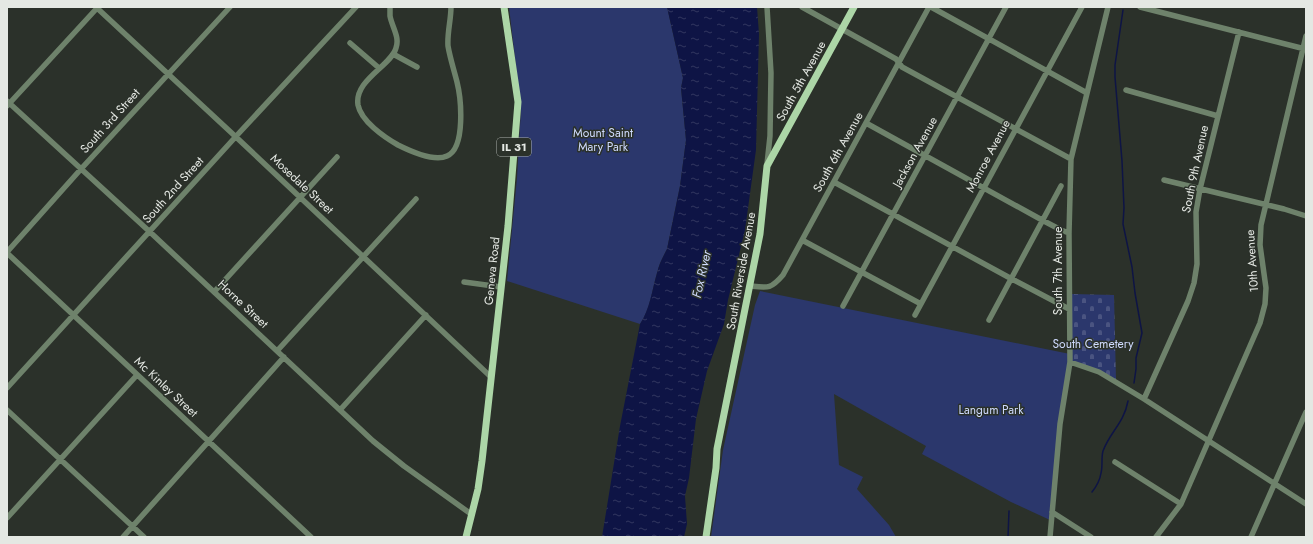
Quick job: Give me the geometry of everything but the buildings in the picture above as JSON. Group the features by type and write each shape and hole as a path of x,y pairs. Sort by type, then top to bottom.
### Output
{"main road":[{"name":"Geneva Road","path":"466,537 478,489 482,461 508,226 518,102 504,7"},
{"name":"South 5th Avenue","path":"767,166 854,7"},
{"name":"South Riverside Avenue","path":"706,537 716,468 717,449 751,286 760,234 767,166"}],"street":[{"name":"South 3rd Street","path":"7,252 80,169 230,7"},
{"name":"South 2nd Street","path":"7,388 356,7"},
{"path":"390,7 390,17 397,38 394,54 379,68 364,86 359,94 358,106 364,118 388,138 409,150 436,158 451,154 456,146 461,114 459,92 448,44 451,7"},
{"name":"South Riverside Avenue","path":"767,7 771,72 770,136 767,166"},
{"path":"802,7 896,59 902,67 1071,159"},
{"path":"930,7 1087,93"},
{"name":"South 6th Avenue","path":"751,286 767,288 776,283 783,275 930,7"},
{"name":"Jackson Avenue","path":"843,306 1006,7"},
{"name":"Monroe Avenue","path":"915,315 1082,7"},
{"name":"South 7th Avenue","path":"1050,537 1060,424 1070,362 1069,232 1071,159 1108,7"},
{"path":"1140,7 1304,49"},
{"name":"Mosedale Street","path":"97,8 491,377"},
{"path":"8,104 97,8"},
{"name":"South 9th Avenue","path":"1144,400 1188,302 1194,283 1197,264 1196,212 1200,189 1239,32"},
{"name":"10th Avenue","path":"1156,537 1181,504 1210,441 1260,323 1265,304 1266,281 1260,245 1261,225 1306,36"},
{"path":"350,43 379,68"},
{"path":"394,54 417,67"},
{"path":"1126,90 1218,116"},
{"name":"Horne Street","path":"8,104 150,232 385,452 472,514"},
{"path":"866,123 1042,220 1061,230 1069,232"},
{"path":"214,292 337,157"},
{"path":"1164,180 1265,204 1306,216"},
{"path":"834,182 1070,309"},
{"path":"989,320 1010,278 1061,186"},
{"path":"277,351 416,199"},
{"path":"802,240 921,304"},
{"name":"Mc Kinley Street","path":"7,252 310,537"},
{"path":"464,282 501,287"},
{"path":"340,410 426,315"},
{"path":"123,537 284,357"},
{"path":"1070,362 1099,372 1210,441 1306,504"},
{"path":"7,518 137,375"},
{"path":"7,410 144,537"},
{"path":"1251,537 1306,412"},
{"path":"1115,462 1181,504"},
{"path":"1052,512 1091,537"}],"green space":[{"name":"Mount Saint Mary Park","path":"509,7 667,7 683,78 681,88 686,140 680,186 667,249 661,261 648,306 640,324 507,281 517,178 521,109"},
{"name":"Langum Park","path":"760,291 1070,354 1050,520 1011,502 922,454 926,446 834,394 839,465 863,477 857,489 889,525 896,537 711,537 723,450 755,305"},
{"name":"South Cemetery","path":"1071,294 1114,295 1116,381 1071,361"}],"water":[{"name":"Fox River","path":"667,7 757,7 759,34 756,150 745,230 728,300 724,324 707,371 696,419 689,478 685,496 687,524 684,537 602,537 620,426 640,324 648,306 661,261 667,249 680,186 686,140 681,88 683,78"}],"waterway":[{"path":"1123,10 1115,65 1115,77 1122,161 1124,208 1123,224 1132,267 1142,333 1136,358 1134,383"},
{"path":"1092,492 1098,483 1100,476 1103,451 1120,421 1128,401"},
{"path":"1008,537 1009,511"}]}
